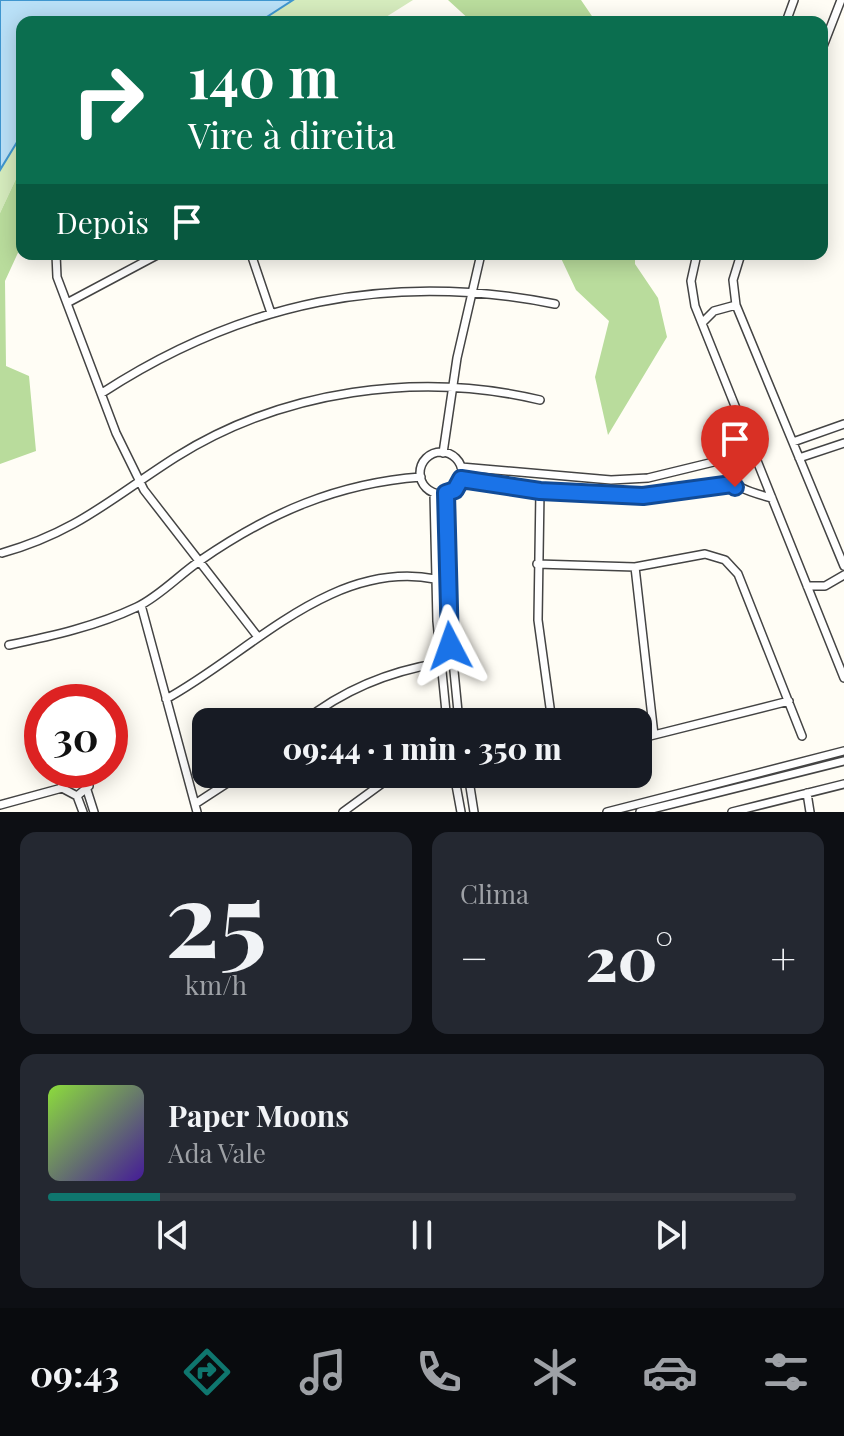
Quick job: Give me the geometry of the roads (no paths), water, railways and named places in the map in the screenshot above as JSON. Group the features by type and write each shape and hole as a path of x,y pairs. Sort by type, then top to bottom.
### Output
{"street":[{"path":"828,34 841,0"},
{"path":"56,260 57,277 140,482 155,508 258,637"},
{"path":"67,303 148,260"},
{"path":"253,260 271,313"},
{"path":"443,453 452,389 479,260"},
{"path":"696,260 691,281 702,323 844,678"},
{"path":"739,260 733,280 736,305 844,566"},
{"path":"102,393 175,351 271,313 380,292 471,291 555,304"},
{"path":"702,323 714,311 736,305"},
{"path":"2,553 67,529 105,508 200,443 288,407 369,390 493,391 540,400"},
{"path":"732,484 730,458 742,424"},
{"path":"793,442 844,424"},
{"path":"799,458 844,443"},
{"path":"443,453 454,457 461,467 461,479 455,490 446,493 434,493 426,488 421,477 426,460 443,453"},
{"path":"461,467 611,480 648,478 730,458"},
{"path":"9,645 75,629 141,605 198,562 261,521 295,505 367,484 421,477"},
{"path":"461,479 540,491 643,496 732,484 772,498"},
{"path":"540,491 537,564 541,648 550,708"},
{"path":"434,493 435,579 445,708"},
{"path":"446,493 448,616 458,708"},
{"path":"537,564 635,567 705,554 730,564 738,574 802,736"},
{"path":"635,567 654,735 789,701"},
{"path":"807,586 825,586 844,575"},
{"path":"166,699 222,666 258,637 304,608 354,587 404,576 435,579"},
{"path":"141,605 196,808 222,788"},
{"path":"325,708 358,687 394,673 440,663"},
{"path":"607,812 844,751"},
{"path":"640,812 844,761"},
{"path":"732,812 844,784"},
{"path":"0,805 62,788 77,796 83,812"},
{"path":"343,812 376,788"},
{"path":"457,788 461,812"},
{"path":"470,788 474,812"},
{"path":"77,796 87,790 94,812"},
{"path":"807,793 810,812"}],"water":[{"path":"0,0 293,0 268,16 16,16 16,144 0,170"}]}
